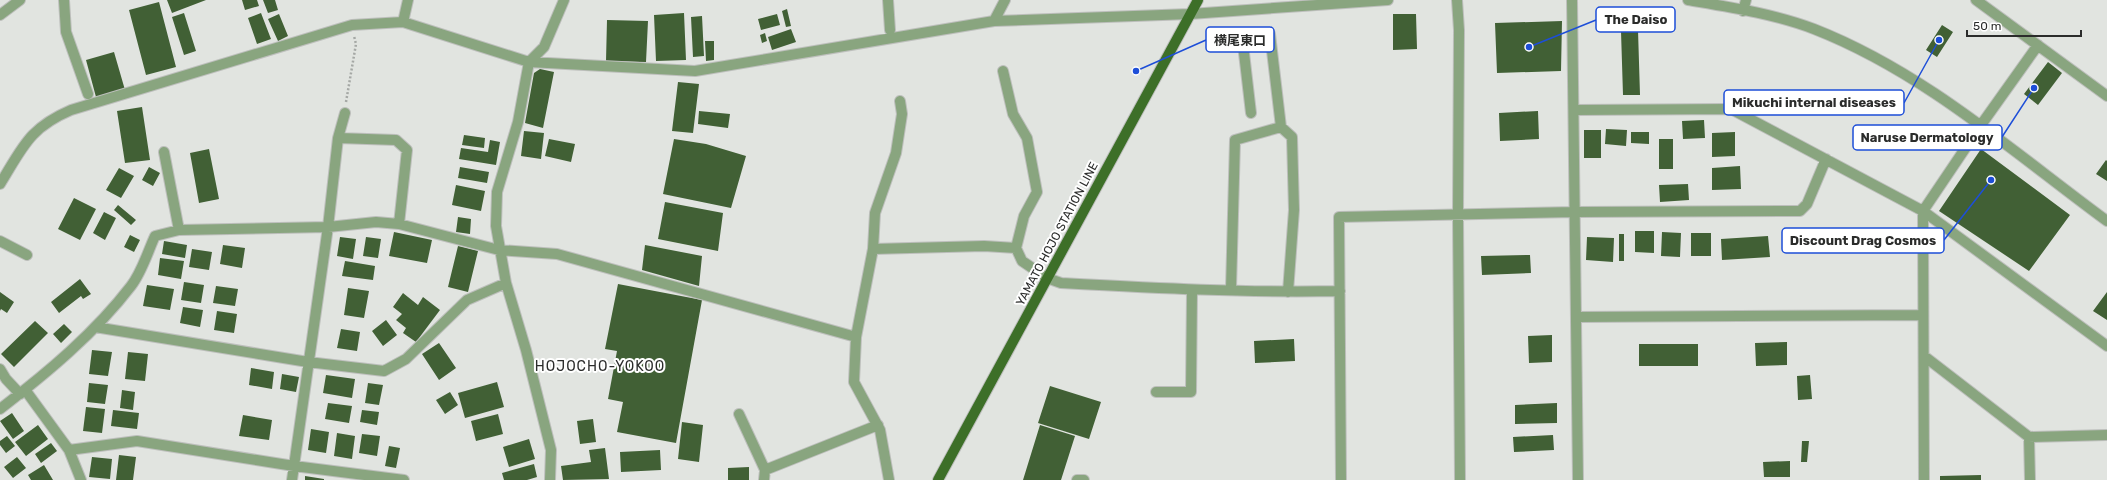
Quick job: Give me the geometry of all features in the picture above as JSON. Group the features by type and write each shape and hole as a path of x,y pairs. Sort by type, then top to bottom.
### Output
{"main road":[{"name":"YAMATO HOJO STATION LINE","path":"938,480 1198,0"}],"street":[{"path":"0,15 20,0"},
{"path":"64,0 66,32 88,94"},
{"path":"403,22 408,0"},
{"path":"550,480 551,450 526,350 506,283 496,226 497,192 518,122 529,62 544,47 564,0"},
{"path":"888,0 890,30"},
{"path":"994,22 1005,0"},
{"path":"0,184 31,135 50,119 71,110 352,25 403,22 529,62 695,71 994,22 1190,14 1388,0"},
{"path":"1457,0 1459,30 1458,215 1460,480"},
{"path":"1572,0 1578,480"},
{"path":"1688,0 1743,11 1813,29 1857,48 1911,77 1981,125 2107,221"},
{"path":"1743,11 1746,0"},
{"path":"1976,0 2107,96"},
{"path":"1251,113 1242,36 1270,34 1282,126 1292,137 1294,210 1288,292"},
{"path":"1924,480 1924,356 1922,315 1923,211 1981,125 2038,45"},
{"path":"1003,71 1013,114 1028,138 1037,192 1024,216 1016,248 1022,261 1047,278 1061,283 1192,290 1231,289 1288,292 1340,291"},
{"path":"889,480 880,430 854,382 856,337 874,249 875,213 890,175 899,138 902,114 900,101"},
{"path":"1574,110 1731,109 1923,211 2107,346"},
{"path":"292,480 328,227 338,138 345,112"},
{"path":"1231,289 1235,140 1282,126"},
{"path":"338,138 396,140 407,150 400,224"},
{"path":"164,152 178,230"},
{"path":"1341,480 1339,216 1575,212 1800,211 1807,204 1826,159"},
{"path":"0,409 23,392 95,327 132,284 155,236 178,230 328,227 376,222 400,224 499,250 557,254 856,337"},
{"path":"0,241 27,255"},
{"path":"874,249 984,246 1016,248"},
{"path":"95,327 308,362 384,372 406,359 467,300 506,283"},
{"path":"1156,392 1190,392 1192,290"},
{"path":"1577,317 1922,315"},
{"path":"1924,356 2029,437 2107,435"},
{"path":"0,369 6,379 23,392 69,450 81,480"},
{"path":"739,414 765,475 878,425"},
{"path":"2029,437 2030,480"},
{"path":"69,450 137,441 294,466 404,480"},
{"path":"1077,480 1084,480"}],"path":[{"path":"345,112 356,44 352,25"}],"building":[{"path":"167,0 206,0 172,13"},
{"path":"242,0 257,0 259,6 245,10"},
{"path":"263,0 275,0 278,10 268,13"},
{"path":"159,2 176,67 146,75 129,10"},
{"path":"787,9 791,26 786,27 782,11"},
{"path":"184,13 196,51 184,55 172,17"},
{"path":"261,13 271,39 257,44 248,18"},
{"path":"684,13 686,60 656,61 654,15"},
{"path":"279,14 288,36 278,41 268,19"},
{"path":"777,14 780,25 761,30 758,19"},
{"path":"1393,14 1416,14 1417,49 1393,50"},
{"path":"702,16 704,56 693,57 691,17"},
{"path":"607,20 648,21 646,62 606,61"},
{"path":"1562,21 1561,71 1497,73 1495,23"},
{"path":"1942,25 1953,32 1937,57 1926,50"},
{"path":"791,29 796,42 772,50 768,37"},
{"path":"1638,30 1640,95 1623,95 1621,31"},
{"path":"765,33 767,41 762,43 760,35"},
{"path":"705,41 714,41 714,60 706,61"},
{"path":"114,52 125,90 96,97 86,60"},
{"path":"2048,62 2062,73 2038,105 2024,94"},
{"path":"540,69 554,72 543,128 525,123 534,73"},
{"path":"678,82 699,84 693,133 672,131"},
{"path":"142,107 150,160 125,163 117,111"},
{"path":"699,111 730,114 728,128 698,124"},
{"path":"1538,111 1539,139 1500,141 1499,113"},
{"path":"1704,120 1705,138 1683,139 1682,121"},
{"path":"1606,129 1627,130 1626,146 1605,144"},
{"path":"1584,130 1601,130 1601,158 1584,158"},
{"path":"524,131 544,133 541,159 521,156"},
{"path":"1631,132 1649,132 1649,144 1631,143"},
{"path":"1735,132 1735,156 1712,157 1712,133"},
{"path":"464,135 485,138 484,148 462,145"},
{"path":"549,139 575,144 571,162 545,156"},
{"path":"674,139 706,144 746,156 731,208 663,194"},
{"path":"1659,139 1673,139 1673,169 1659,169"},
{"path":"490,140 500,142 496,165 459,159 461,148 488,152"},
{"path":"209,149 219,199 199,203 190,153"},
{"path":"1981,149 2070,215 2029,271 1939,211"},
{"path":"2106,160 2107,161 2107,181 2096,174"},
{"path":"1740,166 1741,189 1712,190 1712,168"},
{"path":"149,167 160,173 153,186 142,180"},
{"path":"460,167 489,172 487,183 458,178"},
{"path":"119,168 134,176 121,198 106,190"},
{"path":"1688,184 1689,200 1660,202 1659,185"},
{"path":"456,185 485,191 481,211 452,205"},
{"path":"74,198 96,209 80,240 58,229"},
{"path":"665,202 723,213 718,251 658,239"},
{"path":"118,205 136,220 131,225 114,210"},
{"path":"104,212 116,218 105,240 93,233"},
{"path":"458,217 471,219 470,234 456,232"},
{"path":"1635,231 1654,231 1654,253 1635,252"},
{"path":"394,232 432,240 427,263 389,256"},
{"path":"1662,232 1681,233 1680,257 1661,256"},
{"path":"1691,233 1711,233 1711,256 1691,256"},
{"path":"1619,234 1624,234 1624,261 1619,261"},
{"path":"130,235 140,240 134,252 124,247"},
{"path":"1768,236 1770,257 1722,260 1721,239"},
{"path":"340,237 356,239 353,259 337,256"},
{"path":"366,237 381,239 378,258 363,256"},
{"path":"1587,237 1614,238 1613,262 1586,260"},
{"path":"164,241 187,245 185,258 162,254"},
{"path":"223,245 245,248 242,268 220,264"},
{"path":"645,245 702,256 699,286 642,270"},
{"path":"458,246 478,251 468,292 448,287"},
{"path":"192,249 212,252 209,270 189,267"},
{"path":"1530,255 1531,273 1482,275 1481,256"},
{"path":"160,258 184,261 181,279 158,275"},
{"path":"345,261 375,266 373,280 342,276"},
{"path":"80,279 91,294 83,299 81,296 59,313 51,302"},
{"path":"184,282 204,285 201,303 181,300"},
{"path":"618,284 702,300 676,443 617,432 623,402 608,399 617,351 605,349"},
{"path":"147,285 174,289 170,310 143,306"},
{"path":"216,286 238,289 235,306 213,303"},
{"path":"348,288 369,291 364,318 344,315"},
{"path":"0,292 14,302 7,313 1,309 0,311"},
{"path":"2107,292 2107,320 2093,311"},
{"path":"403,293 418,305 423,297 440,310 416,342 403,333 406,328 396,320 402,314 393,307"},
{"path":"183,307 203,310 200,327 180,323"},
{"path":"217,311 237,314 234,333 214,330"},
{"path":"386,320 397,335 383,346 372,331"},
{"path":"35,321 48,333 14,367 1,354"},
{"path":"64,324 72,332 61,343 53,334"},
{"path":"341,329 360,332 357,351 337,348"},
{"path":"1552,335 1552,362 1529,363 1528,336"},
{"path":"1294,339 1295,361 1255,363 1254,341"},
{"path":"1787,342 1787,365 1756,366 1755,343"},
{"path":"439,343 456,368 439,380 422,354"},
{"path":"1639,344 1698,344 1698,366 1639,366"},
{"path":"92,350 112,352 108,376 89,374"},
{"path":"128,352 148,354 145,381 125,379"},
{"path":"251,368 274,372 272,389 249,385"},
{"path":"282,374 299,377 296,392 280,389"},
{"path":"326,375 355,379 352,398 323,393"},
{"path":"1810,375 1812,399 1798,400 1797,376"},
{"path":"497,382 504,407 465,418 458,393"},
{"path":"89,383 108,385 105,404 87,402"},
{"path":"368,383 383,385 379,405 365,403"},
{"path":"1050,386 1101,402 1089,439 1038,423"},
{"path":"122,390 135,392 133,410 120,408"},
{"path":"450,392 458,405 445,414 436,400"},
{"path":"328,403 352,406 349,423 325,419"},
{"path":"1557,403 1557,423 1515,424 1515,405"},
{"path":"86,407 105,409 102,433 83,431"},
{"path":"113,410 139,413 137,429 111,426"},
{"path":"362,410 379,412 377,425 360,422"},
{"path":"12,413 24,431 13,439 0,421"},
{"path":"498,414 503,434 476,441 471,421"},
{"path":"243,415 272,420 269,440 239,436"},
{"path":"593,419 596,442 580,444 577,421"},
{"path":"682,422 703,425 699,462 678,459"},
{"path":"38,425 48,439 26,456 15,442"},
{"path":"1040,425 1075,436 1061,480 1023,480"},
{"path":"311,429 329,432 326,453 308,450"},
{"path":"337,433 355,436 352,459 334,456"},
{"path":"362,434 380,436 377,456 359,453"},
{"path":"1553,435 1554,450 1514,452 1513,437"},
{"path":"7,436 15,446 6,453 0,445 0,441"},
{"path":"529,439 535,459 509,467 503,447"},
{"path":"1802,441 1809,441 1807,462 1801,462"},
{"path":"51,443 57,451 41,463 35,454"},
{"path":"389,446 400,448 396,468 385,466"},
{"path":"605,448 609,479 563,480 561,466 591,462 589,450"},
{"path":"660,450 661,470 621,472 620,452"},
{"path":"119,455 136,457 133,480 116,480"},
{"path":"17,457 26,468 13,478 4,467"},
{"path":"92,457 112,459 110,479 89,477"},
{"path":"1790,461 1790,477 1764,477 1763,462"},
{"path":"534,464 537,477 527,480 504,480 502,473"},
{"path":"44,465 53,480 31,480 28,475"},
{"path":"749,467 749,480 728,480 728,468"},
{"path":"1981,475 1981,480 1940,480 1940,476"},
{"path":"305,476 324,479 324,480 305,480"}],"place":[{"name":"Mikuchi internal diseases","path":"1939,40"},
{"name":"The Daiso","path":"1529,47"},
{"name":"横尾東口","path":"1136,71"},
{"name":"Naruse Dermatology","path":"2034,88"},
{"name":"Discount Drag Cosmos","path":"1991,180"}],"district":[{"name":"HOJOCHO-YOKOO","path":"600,366"}]}
